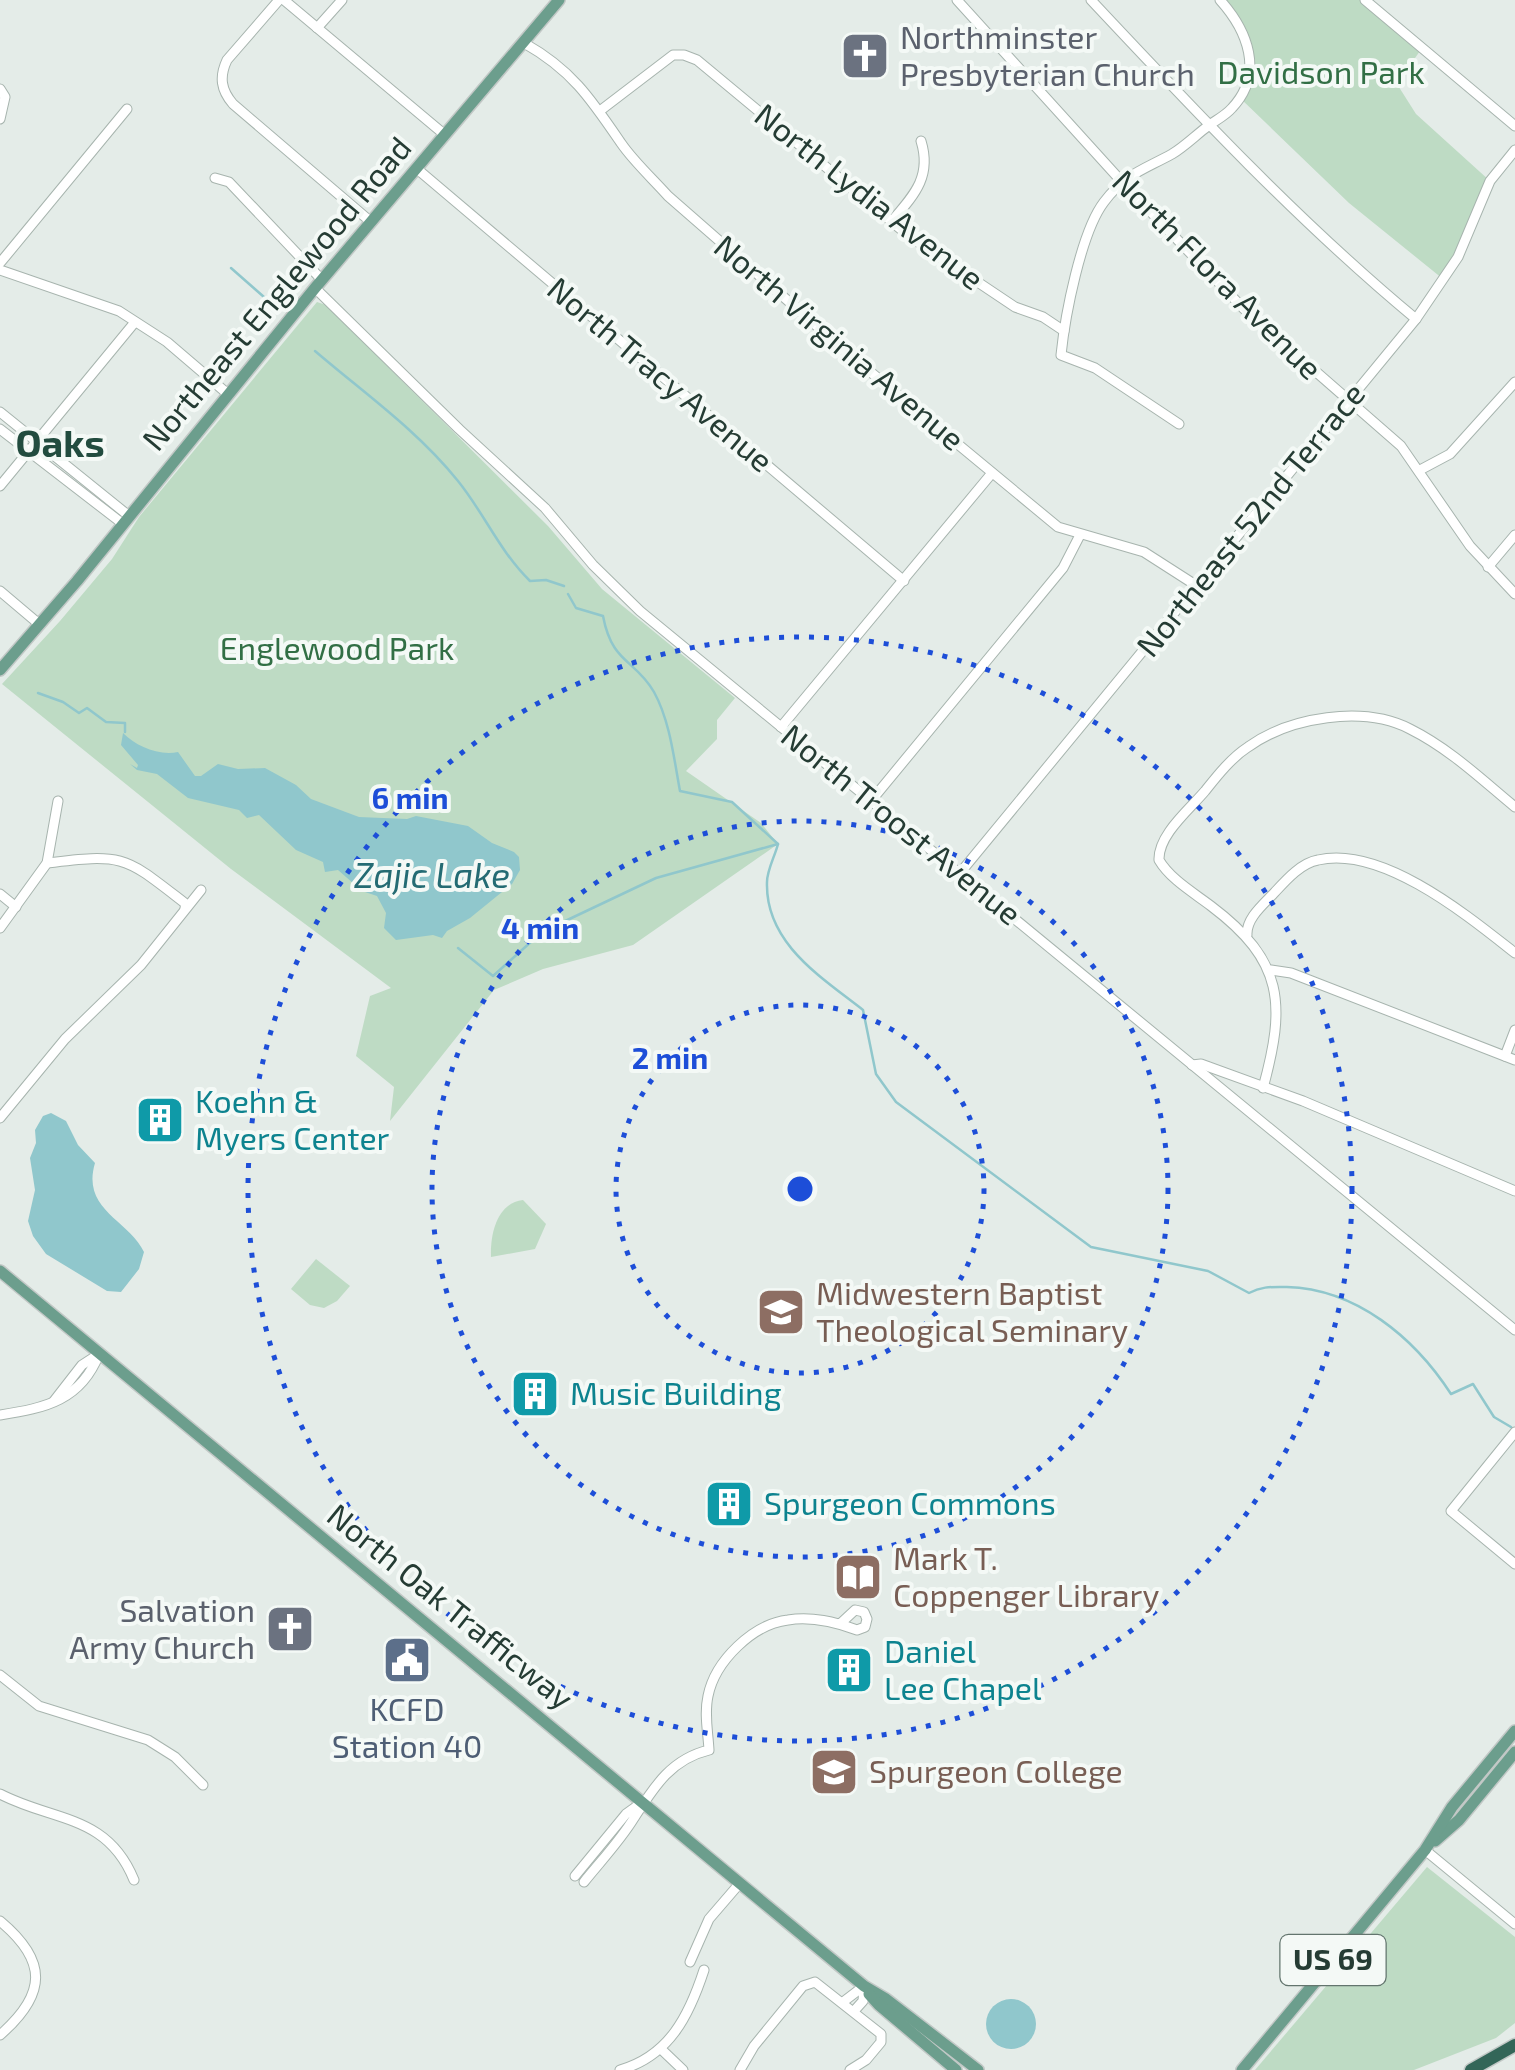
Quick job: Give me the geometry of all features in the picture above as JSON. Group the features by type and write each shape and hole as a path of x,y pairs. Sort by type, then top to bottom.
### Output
{"highway":[{"path":"1471,2070 1515,2044"}],"main road":[{"name":"Northeast Englewood Road","path":"0,670 318,284 560,0"},
{"name":"North Oak Trafficway","path":"0,1271 864,1986 978,2070"},
{"name":"US 69","path":"1242,2070 1425,1850 1452,1807 1515,1731"},
{"name":"US 69","path":"1425,1850 1458,1820 1515,1752"},
{"name":"North Oak Trafficway","path":"864,1986 879,2006 956,2070"}],"street":[{"path":"371,222 233,104 223,88 227,60 281,0 445,135"},
{"path":"317,28 342,0"},
{"name":"North Flora Avenue","path":"957,0 1122,183 1243,308 1347,402 1373,420 1420,470 1451,522 1515,594"},
{"path":"1091,0 1343,259 1416,319"},
{"path":"1179,424 1096,368 1061,355 1092,222 1108,196 1142,167 1171,155 1227,114 1240,98 1250,68 1249,48 1243,29 1220,0"},
{"path":"1365,0 1515,126"},
{"name":"North Virginia Avenue","path":"524,42 553,59 602,110 622,146 668,196 992,473 1058,526 1144,552 1197,586"},
{"name":"North Lydia Avenue","path":"602,110 668,58 680,54 697,60 891,222 982,286 1064,330"},
{"path":"0,89 5,97 1,117"},
{"path":"127,109 0,267 119,311 167,342 229,394"},
{"path":"891,222 922,179 928,162 921,141"},
{"name":"Northeast 52nd Terrace","path":"960,873 1416,319 1458,256 1490,181 1515,150"},
{"name":"North Tracy Avenue","path":"416,168 904,581"},
{"name":"North Troost Avenue","path":"215,178 229,182 318,284 459,429 536,500 620,592 1515,1330"},
{"path":"0,486 135,322"},
{"path":"1420,470 1450,454 1515,382"},
{"path":"0,412 126,520"},
{"path":"0,429 126,520"},
{"path":"782,727 992,473"},
{"path":"871,801 1063,568 1080,535"},
{"path":"1488,567 1515,535"},
{"path":"0,592 39,624"},
{"path":"1262,1088 1277,1017 1272,970 1238,926 1162,866 1159,849 1171,831 1246,748 1279,729 1315,719 1352,715 1406,726 1461,760 1515,807"},
{"path":"0,928 48,863 58,802"},
{"path":"48,863 103,857 126,861 186,904 185,908"},
{"path":"1250,942 1246,930 1249,921 1292,874 1316,860 1354,860 1402,876 1456,906 1515,953"},
{"path":"0,1118 74,1029 142,965 201,890"},
{"path":"0,894 16,907"},
{"path":"1272,970 1291,973 1510,1058 1515,1030"},
{"path":"1192,1066 1201,1064 1303,1101 1515,1191"},
{"path":"0,1416 66,1399 91,1373 99,1354"},
{"path":"1515,1432 1451,1511 1515,1564"},
{"path":"580,1879 634,1820 642,1802 676,1764 710,1750 708,1695 720,1668 739,1645 762,1629 786,1620 842,1623"},
{"path":"0,1675 39,1706 148,1740 175,1757 203,1785"},
{"path":"0,1794 92,1828 117,1850 134,1880"},
{"path":"1425,1850 1515,1924"},
{"path":"690,1962 709,1919 740,1883"},
{"path":"0,1921 29,1948 36,1973 31,1998 0,2035"},
{"path":"620,2070 648,2060 680,2028 704,1970"},
{"path":"740,2070 754,2046 803,1986 815,1982 881,2034 881,2042 866,2060 850,2070"},
{"path":"843,2002 864,1986"},
{"path":"854,2011 862,2000 864,1986"},
{"path":"661,2049 682,2070"}],"green space":[{"name":"Davidson Park","path":"1220,0 1367,0 1422,48 1397,84 1416,114 1490,181 1466,239 1443,279 1349,203 1240,98 1248,69 1246,46"},
{"name":"Englewood Park","path":"317,302 326,305 548,526 602,589 735,698 717,720 717,739 686,771 761,823 778,844 633,945 543,969 494,990 390,1121 394,1087 356,1056 370,996 391,988 231,869 2,684 112,559 139,517"},
{"path":"523,1200 546,1224 535,1249 491,1257 494,1230 501,1213"},
{"path":"316,1259 350,1286 337,1301 324,1308 310,1305 291,1289"},
{"path":"1427,1867 1515,1937 1515,2023 1496,2038 1414,2070 1255,2070"}],"water":[{"name":"Zajic Lake","path":"123,733 148,749 178,752 195,776 218,764 238,769 265,768 296,785 311,799 359,817 416,816 468,826 514,852 519,857 520,870 512,884 442,938 433,935 396,940 384,928 386,913 377,896 362,891 338,870 325,872 323,862 296,850 259,815 247,818 239,810 188,798 157,774 137,770 130,764 137,768 138,765 121,745"},
{"path":"51,1113 66,1121 78,1145 95,1163 92,1179 100,1203 144,1252 139,1269 121,1292 107,1291 46,1254 33,1236 28,1221 35,1190 30,1158 36,1143 35,1130 43,1116"},
{"path":"1011,1999 1029,2006 1036,2024 1029,2042 1011,2049 993,2042 986,2024 993,2006"}],"waterway":[{"path":"231,268 264,297"},
{"path":"315,351 442,462 530,581 546,580 564,586"},
{"path":"568,594 576,608 603,616 618,652 654,692 668,728 680,791 732,802 778,844 767,882 775,923 798,956 863,1010 876,1074 896,1102 1091,1247 1208,1271 1249,1293 1287,1287 1337,1297 1381,1320 1401,1336 1451,1394 1473,1384 1494,1417 1511,1427"},
{"path":"38,693 79,713 87,708 106,722 125,723 125,732"},
{"path":"458,948 493,976 542,932 656,878 778,844"}],"place":[{"name":"Northminster Presbyterian Church","path":"865,56"},
{"name":"Koehn & Myers Center","path":"160,1120"},
{"name":"Midwestern Baptist Theological Seminary","path":"781,1312"},
{"name":"Music Building","path":"535,1394"},
{"name":"Spurgeon Commons","path":"729,1504"},
{"name":"Mark T. Coppenger Library","path":"858,1577"},
{"name":"Salvation Army Church","path":"290,1629"},
{"name":"KCFD Station 40","path":"407,1660"},
{"name":"Daniel Lee Chapel","path":"849,1670"},
{"name":"Spurgeon College","path":"834,1772"}],"district":[{"name":"Oaks","path":"60,444"}]}
